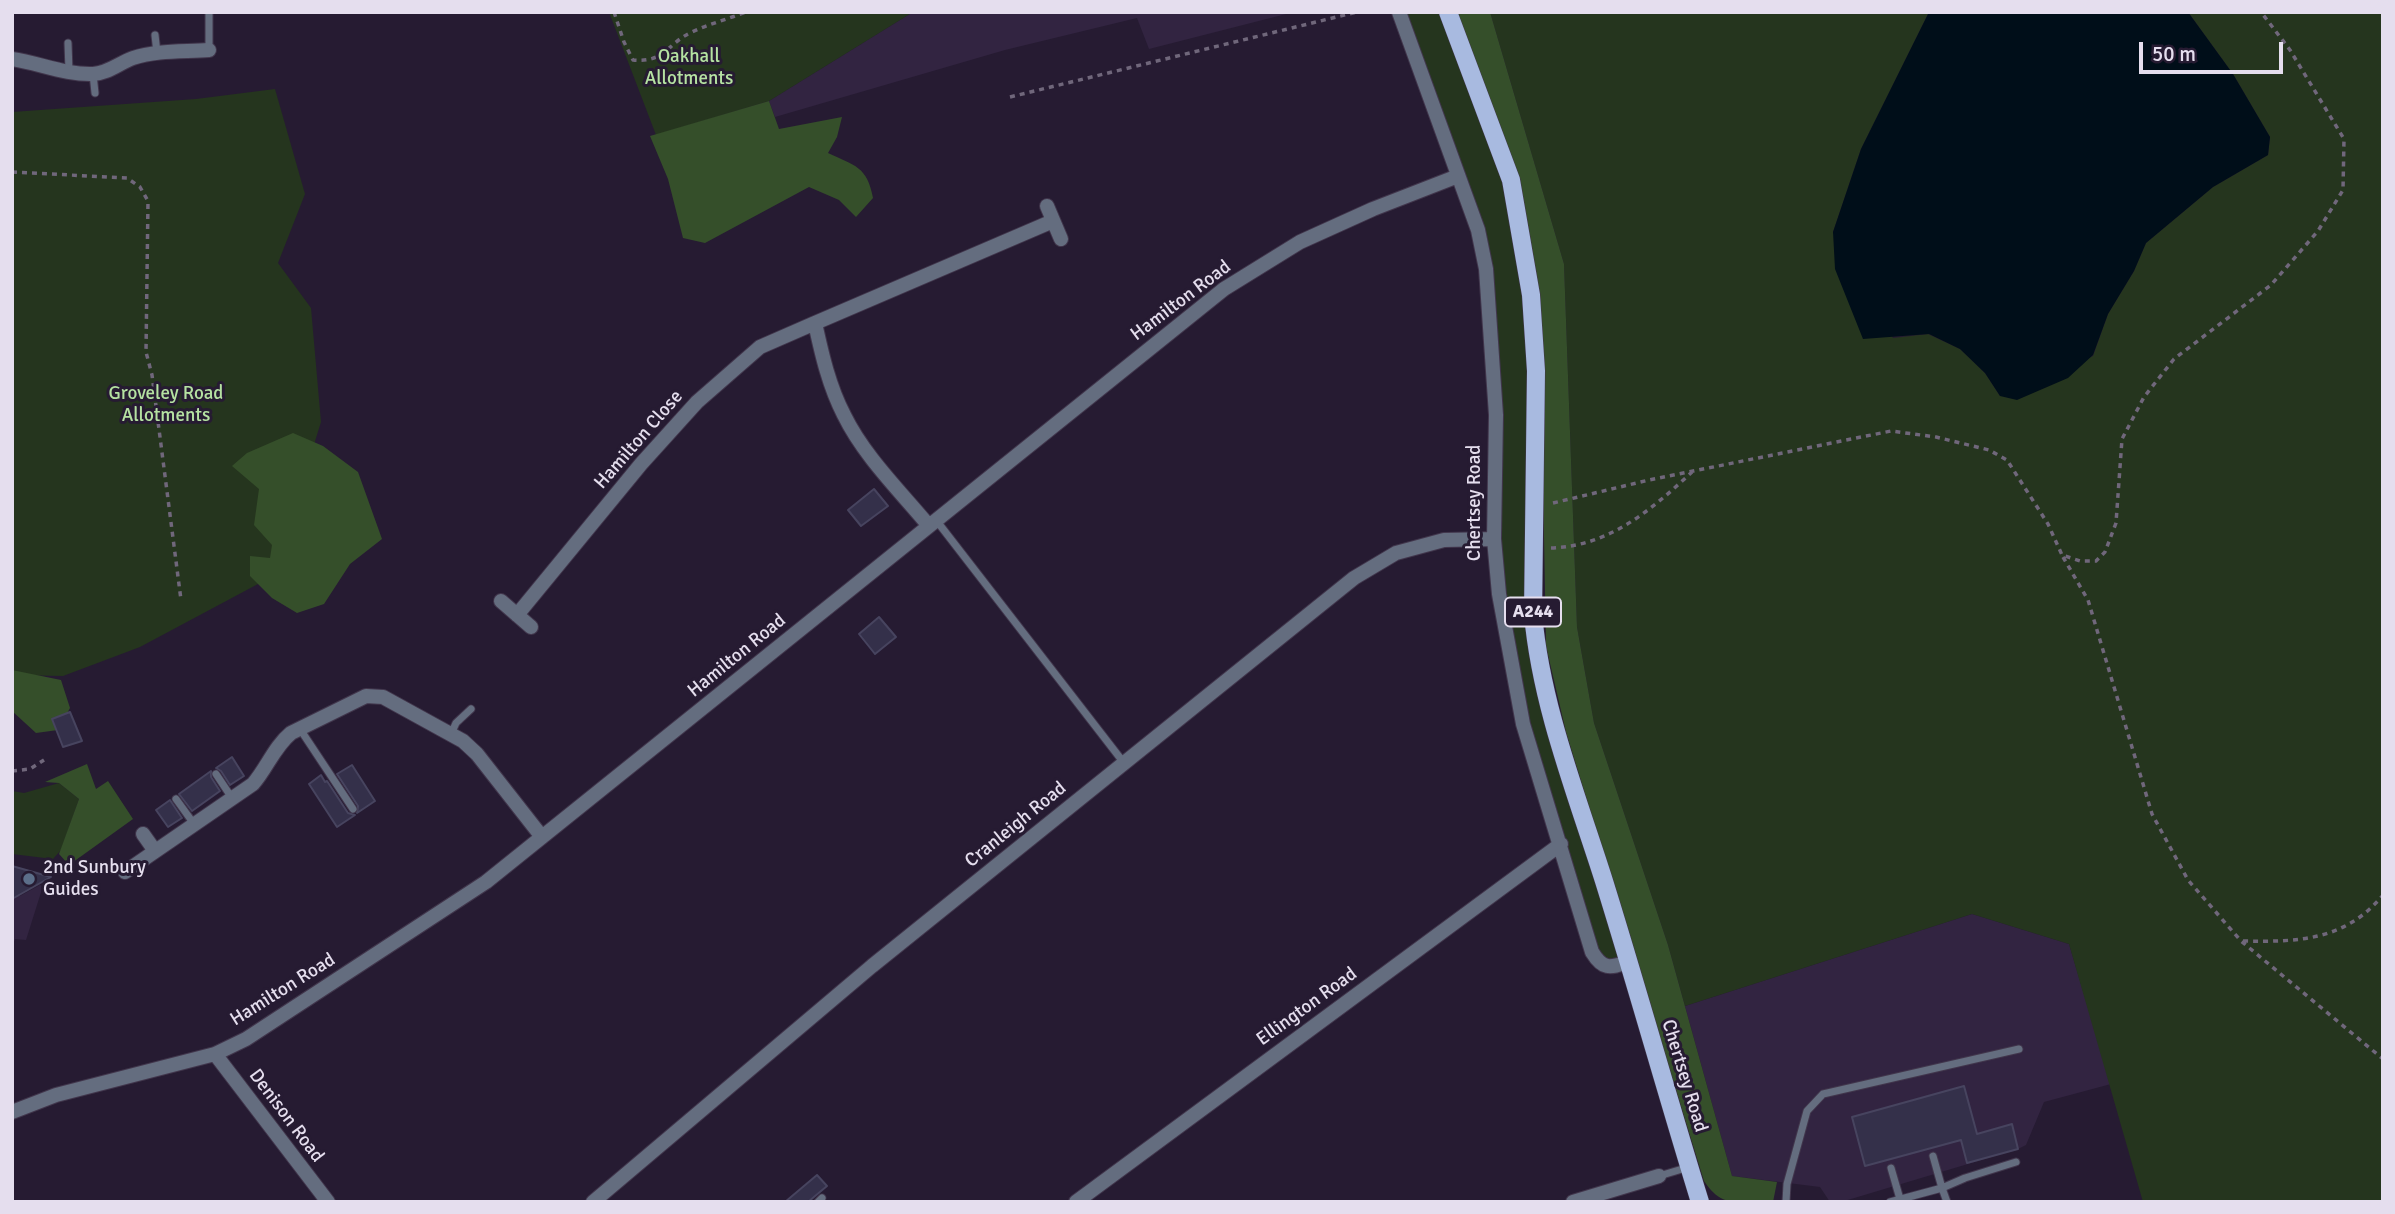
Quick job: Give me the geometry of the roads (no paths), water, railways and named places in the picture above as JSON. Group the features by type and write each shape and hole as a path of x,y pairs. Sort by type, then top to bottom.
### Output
{"main road":[{"name":"Chertsey Road","path":"1448,12 1511,180 1531,295 1536,371 1533,614 1536,648 1565,761 1629,962 1700,1202"}],"street":[{"name":"Chertsey Road","path":"1399,12 1478,230 1486,269 1496,415 1494,539 1499,594 1523,724 1592,952 1599,963 1608,967 1629,962"},
{"path":"12,59 93,74 111,71 132,59 157,53 209,50"},
{"name":"Hamilton Road","path":"12,1112 56,1095 215,1054 246,1038 421,925 486,882 1224,289 1300,242 1373,209 1458,176"},
{"name":"Hamilton Close","path":"517,615 641,464 697,402 760,346 1050,214 1061,239"},
{"path":"815,323 829,380 844,416 861,444 933,523"},
{"name":"Cranleigh Road","path":"593,1202 872,966 1354,578 1396,553 1444,540 1494,539"},
{"path":"501,601 531,627"},
{"path":"125,872 253,784 265,771 281,741 366,696 383,697 463,741 477,754 542,837"},
{"path":"143,834 155,851"},
{"name":"Ellington Road","path":"1076,1202 1561,844"},
{"name":"Denison Road","path":"215,1054 328,1202"},
{"path":"1573,1202 1594,1199 1659,1176"}],"lane":[{"path":"209,12 209,50"},
{"path":"155,35 157,53"},
{"path":"68,43 69,71"},
{"path":"93,74 95,93"},
{"path":"933,523 1125,763"},
{"path":"451,734 456,723 471,709"},
{"path":"300,729 353,809"},
{"path":"216,774 232,798"},
{"path":"176,799 194,824"},
{"path":"1786,1202 1787,1184 1807,1111 1823,1094 2019,1049"},
{"path":"1933,1156 1947,1202"},
{"path":"1890,1202 1942,1188 2016,1162"},
{"path":"1659,1176 1689,1166"},
{"path":"1891,1168 1900,1199"}],"water":[{"path":"1929,12 2188,12 2233,74 2270,137 2268,155 2213,187 2146,243 2134,271 2108,314 2093,355 2068,378 2017,400 2000,396 1985,373 1960,349 1929,334 1863,339 1835,269 1833,232 1861,149"}],"place":[{"name":"2nd Sunbury Guides","path":"29,879"}],"park label":[{"name":"Oakhall Allotments","path":"689,68"},
{"name":"Groveley Road Allotments","path":"166,405"}]}
